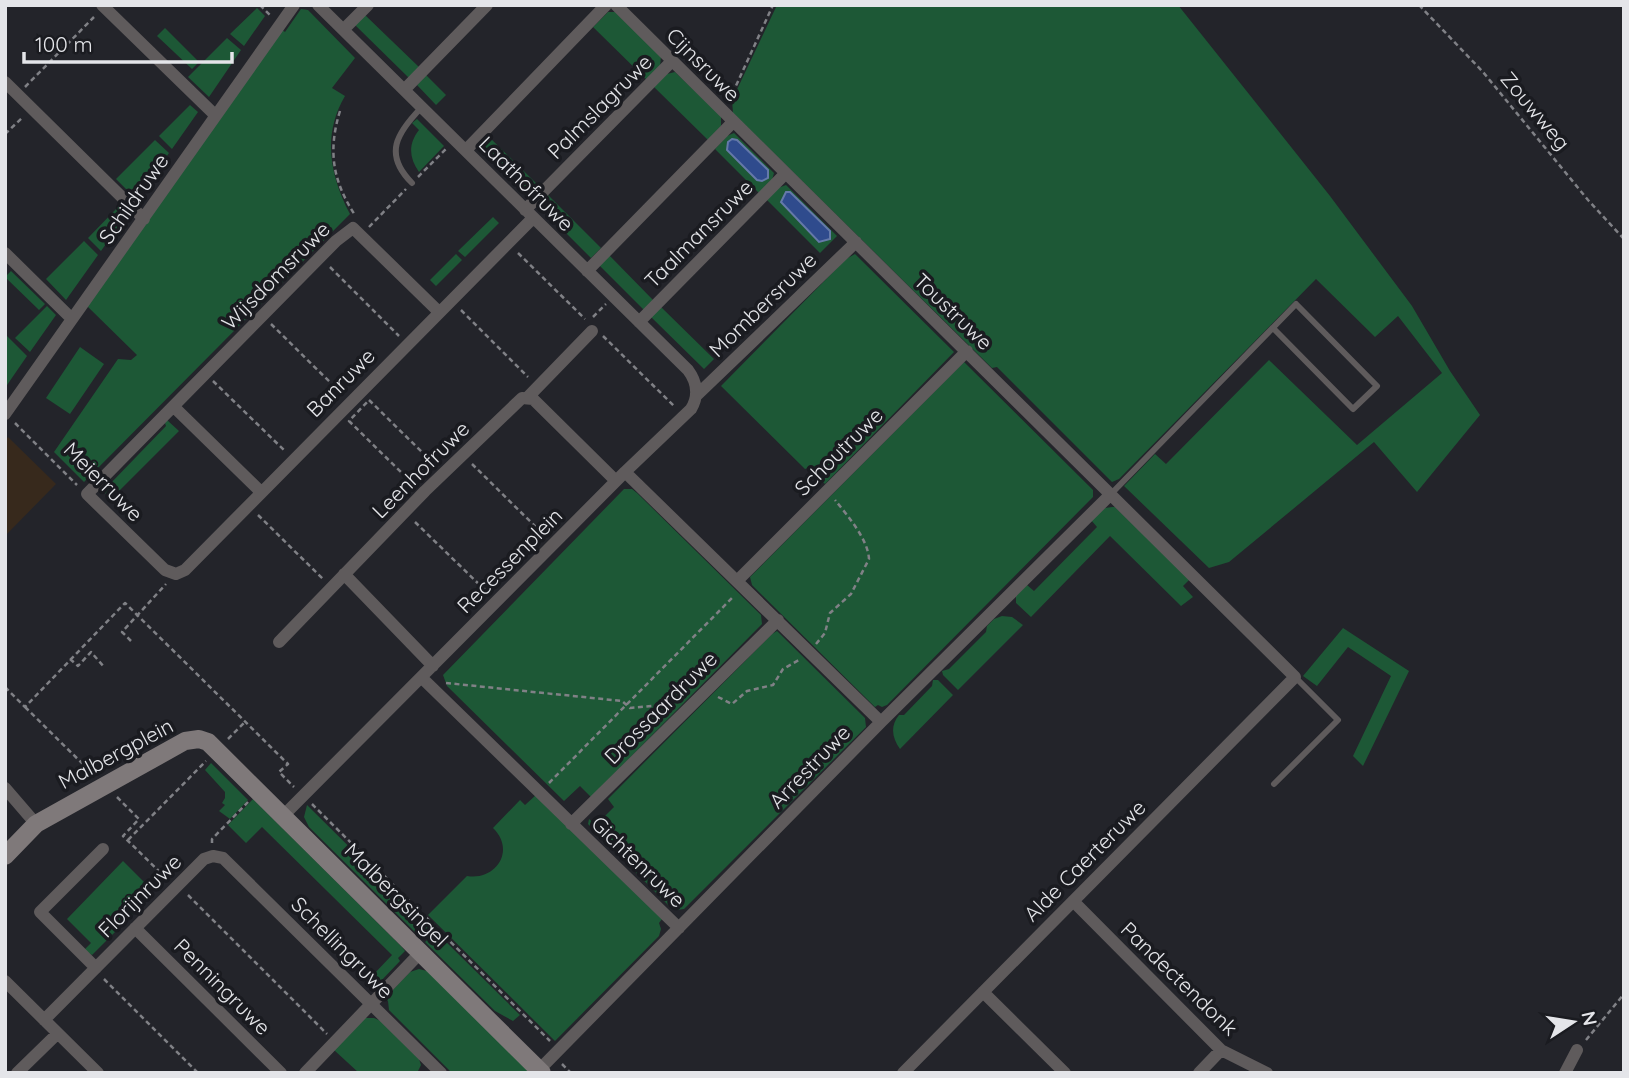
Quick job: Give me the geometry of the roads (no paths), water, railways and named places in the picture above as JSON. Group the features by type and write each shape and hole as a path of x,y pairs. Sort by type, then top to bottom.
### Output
{"street":[{"name":"Schildruwe","path":"5,413 294,5"},
{"name":"Laathofruwe","path":"318,5 688,370 695,381 696,396"},
{"path":"344,29 368,5"},
{"path":"405,89 487,5"},
{"path":"466,150 606,5"},
{"name":"Cijnsruwe","path":"616,5 733,122"},
{"path":"103,6 215,115"},
{"name":"Palmslagruwe","path":"529,214 672,61"},
{"path":"5,82 144,219"},
{"path":"587,271 733,122"},
{"name":"Toustruwe","path":"733,122 1295,677"},
{"name":"Taalmansruwe","path":"639,322 786,173"},
{"name":"Banruwe","path":"176,574 189,566 451,300 529,214"},
{"name":"Wijsdomsruwe","path":"87,494 336,241 353,228 439,312"},
{"name":"Mombersruwe","path":"696,396 856,242"},
{"path":"5,253 72,319"},
{"name":"Leenhofruwe","path":"279,642 462,455 517,402 538,386 591,326"},
{"name":"Schoutruwe","path":"741,583 967,351"},
{"name":"Recessenplein","path":"283,816 424,680 433,666 553,544 691,410 696,396"},
{"path":"527,397 533,399 741,583 881,722"},
{"path":"173,407 261,492"},
{"name":"Meierruwe","path":"87,494 165,570 176,574"},
{"name":"Arrestruwe","path":"541,1071 558,1050 881,722 1111,494"},
{"path":"344,574 433,666"},
{"name":"Drossaardruwe","path":"571,824 778,620"},
{"name":"Alde Caerteruwe","path":"903,1073 1295,677"},
{"path":"424,680 571,824"},
{"name":"Malbergplein","path":"36,824 192,740 208,742 218,750"},
{"name":"Malbergsingel","path":"218,750 541,1071"},
{"path":"5,788 36,824 5,856"},
{"name":"Gichtenruwe","path":"571,824 679,928"},
{"name":"Florijnruwe","path":"95,969 40,912 103,849"},
{"name":"Florijnruwe","path":"44,1020 204,859 213,856"},
{"name":"Schellingruwe","path":"213,856 223,858 371,1004 432,1070"},
{"name":"Pandectendonk","path":"1073,901 1222,1050 1267,1073"},
{"name":"Penningruwe","path":"135,928 281,1073"},
{"path":"305,1073 421,952"},
{"path":"5,981 98,1073"},
{"path":"983,992 1065,1073"},
{"path":"17,1073 57,1034"},
{"path":"1199,1073 1222,1050"},
{"path":"1565,1073 1577,1050"}],"lane":[{"path":"412,183 402,174 396,144 404,126 423,107"},
{"path":"1111,494 1296,303 1377,386 1353,409 1273,328"},
{"path":"1274,784 1338,720 1295,677"}],"water":[{"path":"737,140 768,170 768,178 757,180 727,150 728,142"},
{"path":"786,192 790,192 830,231 830,239 819,242 781,202"}]}
